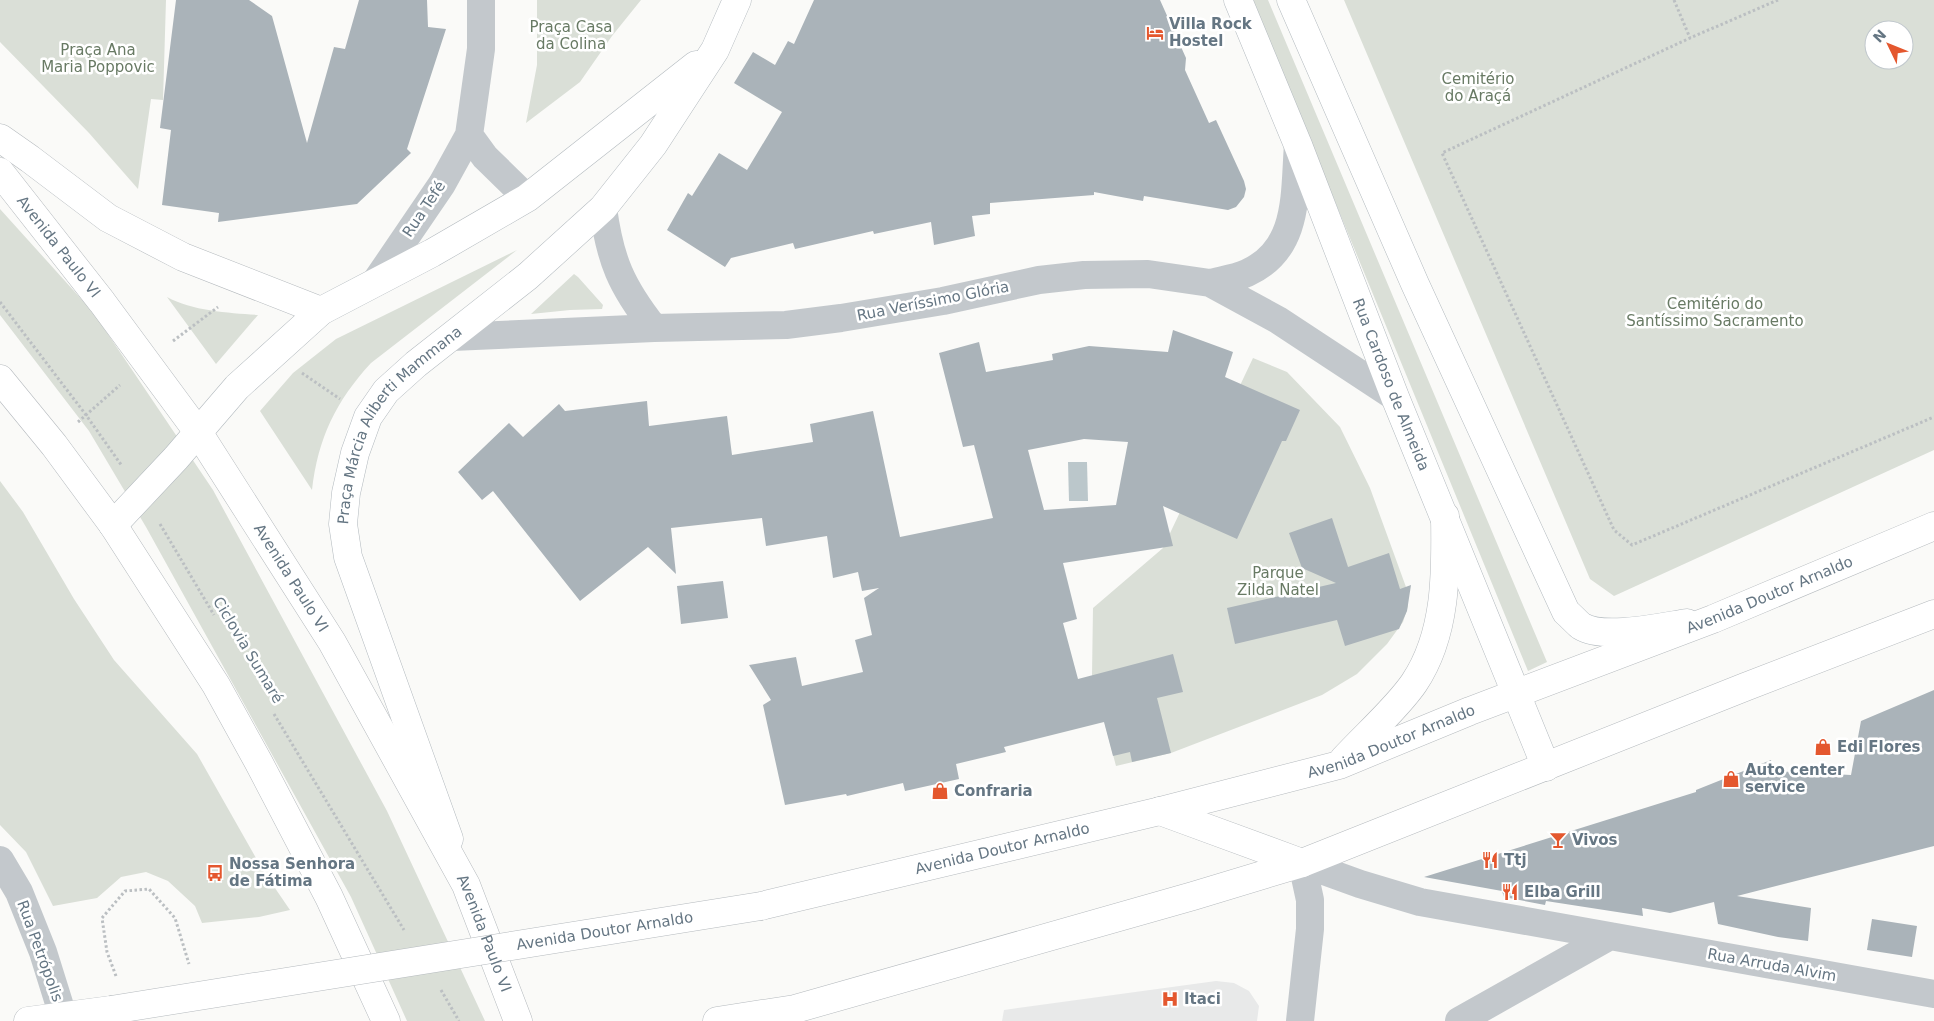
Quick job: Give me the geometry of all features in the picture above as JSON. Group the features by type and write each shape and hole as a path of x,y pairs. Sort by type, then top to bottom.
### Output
{"main road":[{"name":"Praça Márcia Aliberti Mammana","path":"466,885 348,557 343,524 346,493 354,453 368,418 386,391 416,364 528,276 603,208 653,145 715,50 737,0"},
{"name":"Rua Cardoso de Almeida","path":"1238,0 1298,145 1396,397 1546,767"},
{"path":"1291,0 1414,284 1566,612 1581,626 1595,631 1620,632 1713,619"},
{"name":"Praça Márcia Aliberti Mammana","path":"113,525 142,495 237,387 321,311 432,253 527,198 715,50"},
{"path":"0,138 108,218 183,257 321,311"},
{"name":"Avenida Paulo VI","path":"0,172 102,302 198,432 332,642 466,885 518,1021"},
{"path":"0,379 54,445 113,525 216,685 329,897 386,1021"},
{"path":"1338,765 1414,683 1427,656 1437,629 1442,607 1446,569 1444,516"},
{"name":"Avenida Doutor Arnaldo","path":"28,1021 111,1010 761,906 1160,812 1338,765 1516,693 1713,619 1934,526"},
{"path":"717,1021 795,1009 1193,896 1302,863 1934,614"},
{"path":"1160,812 1302,863"}],"street":[{"name":"Rua Tefé","path":"376,281 442,184 469,136 481,49 481,0"},
{"path":"469,136 485,158 527,198"},
{"name":"Rua Veríssimo Glória","path":"1210,283 1247,274 1267,261 1282,244 1293,217 1298,145"},
{"path":"603,208 608,241 618,272 633,302 654,328"},
{"name":"Rua Veríssimo Glória","path":"452,337 654,328 766,326 841,318 943,301 1039,280 1084,275 1148,274 1210,283 1278,320 1396,397"},
{"name":"Rua Petrópolis","path":"0,860 19,892 43,952 63,1016"},
{"path":"1300,1021 1310,929 1310,900 1302,863"},
{"name":"Rua Arruda Alvim","path":"1302,863 1360,884 1420,902 1934,994"},
{"path":"1459,1021 1610,936"}],"path":[{"path":"1674,0 1690,38"},
{"path":"1778,0 1690,38 1442,153 1614,530 1632,545 1934,417"},
{"name":"Ciclovia Sumaré","path":"0,302 86,415 142,495 219,622"},
{"name":"Ciclovia Sumaré","path":"270,707 408,936"},
{"path":"107,952 102,918 125,891 149,889 175,918 179,936"},
{"path":"438,987 459,1021"}],"shaded area":[{"path":"1068,462 1087,462 1088,501 1069,501"},
{"name":"Itaci","path":"1216,981 1234,983 1249,991 1259,1006 1257,1021 1002,1021 1004,1010"}],"green space":[{"name":"Praça Ana Maria Poppovic","path":"0,0 166,0 163,100 151,99 138,189 89,133 0,42"},
{"name":"Praça Casa da Colina","path":"537,0 641,0 612,36 580,82 526,123 537,65"},
{"path":"1252,0 1268,0 1547,662 1528,671"},
{"name":"Cemitério do Santíssimo Sacramento","path":"1344,0 1934,0 1934,450 1614,596 1590,579"},
{"path":"0,209 93,312 213,490 387,811 485,1021 407,1021 351,897 146,527 89,431 0,315"},
{"path":"517,250 371,363 359,377 339,406 324,437 312,490 260,411 293,373 336,339"},
{"path":"574,274 603,305 602,309 531,314"},
{"path":"167,297 199,308 258,315 216,364"},
{"name":"Parque Zilda Natel","path":"1253,358 1287,372 1340,427 1370,488 1406,587 1408,606 1403,622 1387,644 1357,674 1322,695 1171,753 1116,766 1092,675 1093,608 1163,548"},
{"path":"0,481 23,512 74,599 114,660 197,754 264,872 290,910 259,917 202,923 195,906 168,881 146,872 121,877 97,898 53,906 26,852 0,825"}],"building":[{"path":"176,0 249,0 272,16 307,143 334,47 345,49 359,0 427,0 428,27 446,29 407,149 411,153 357,204 218,222 219,213 162,205 171,130 160,128"},
{"path":"814,0 1160,0 1186,58 1185,70 1209,123 1216,120 1244,181 1246,189 1244,197 1236,207 1228,210 1144,196 1143,201 1094,192 1094,195 990,203 990,214 972,216 975,236 934,245 931,222 874,234 873,231 795,249 793,243 731,258 725,267 667,230 688,193 692,196 719,153 747,170 782,112 734,83 753,52 775,65 788,41 794,44"},
{"path":"1173,330 1233,352 1225,377 1300,410 1286,441 1282,441 1237,539 1163,506 1173,546 1063,563 1077,619 1063,623 1078,679 1173,654 1183,692 1157,698 1171,753 1132,762 1130,752 1113,756 1104,722 1004,747 1006,752 956,764 959,779 905,791 903,783 847,796 846,794 785,805 763,705 771,700 749,665 796,657 802,686 863,672 855,640 872,635 864,598 879,588 862,591 858,572 833,578 827,536 766,546 762,518 671,528 676,574 648,547 580,601 493,491 482,500 458,472 509,423 523,437 559,404 565,411 647,401 649,426 727,416 732,455 813,442 810,424 873,411 900,537 993,518 974,445 963,447 939,353 979,342 986,372 1053,360 1052,354 1089,346 1168,352","holes":["1084,439 1128,442 1116,505 1044,510 1028,450"]},
{"path":"1332,518 1348,567 1389,553 1400,589 1411,585 1407,611 1399,629 1345,646 1337,620 1235,644 1227,608 1336,583 1302,568 1289,533"},
{"path":"723,581 728,618 681,624 677,586"},
{"path":"1934,690 1934,846 1737,896 1811,908 1808,941 1778,937 1718,924 1714,902 1670,913 1642,908 1643,916 1546,901 1545,905 1504,897 1502,891 1424,877 1696,792 1696,790 1771,760 1773,771 1851,775 1861,721"},
{"path":"1872,919 1917,926 1912,957 1867,950"}],"place":[{"name":"Villa Rock Hostel","path":"1155,33"},
{"name":"Edi Flores","path":"1823,747"},
{"name":"Auto center service","path":"1731,779"},
{"name":"Confraria","path":"940,791"},
{"name":"Vivos","path":"1558,840"},
{"name":"Ttj","path":"1490,860"},
{"name":"Nossa Senhora de Fátima","path":"215,873"},
{"name":"Elba Grill","path":"1510,892"},
{"name":"Itaci","path":"1170,999"}],"park label":[{"name":"Cemitério do Araçá","path":"1478,88"}]}
